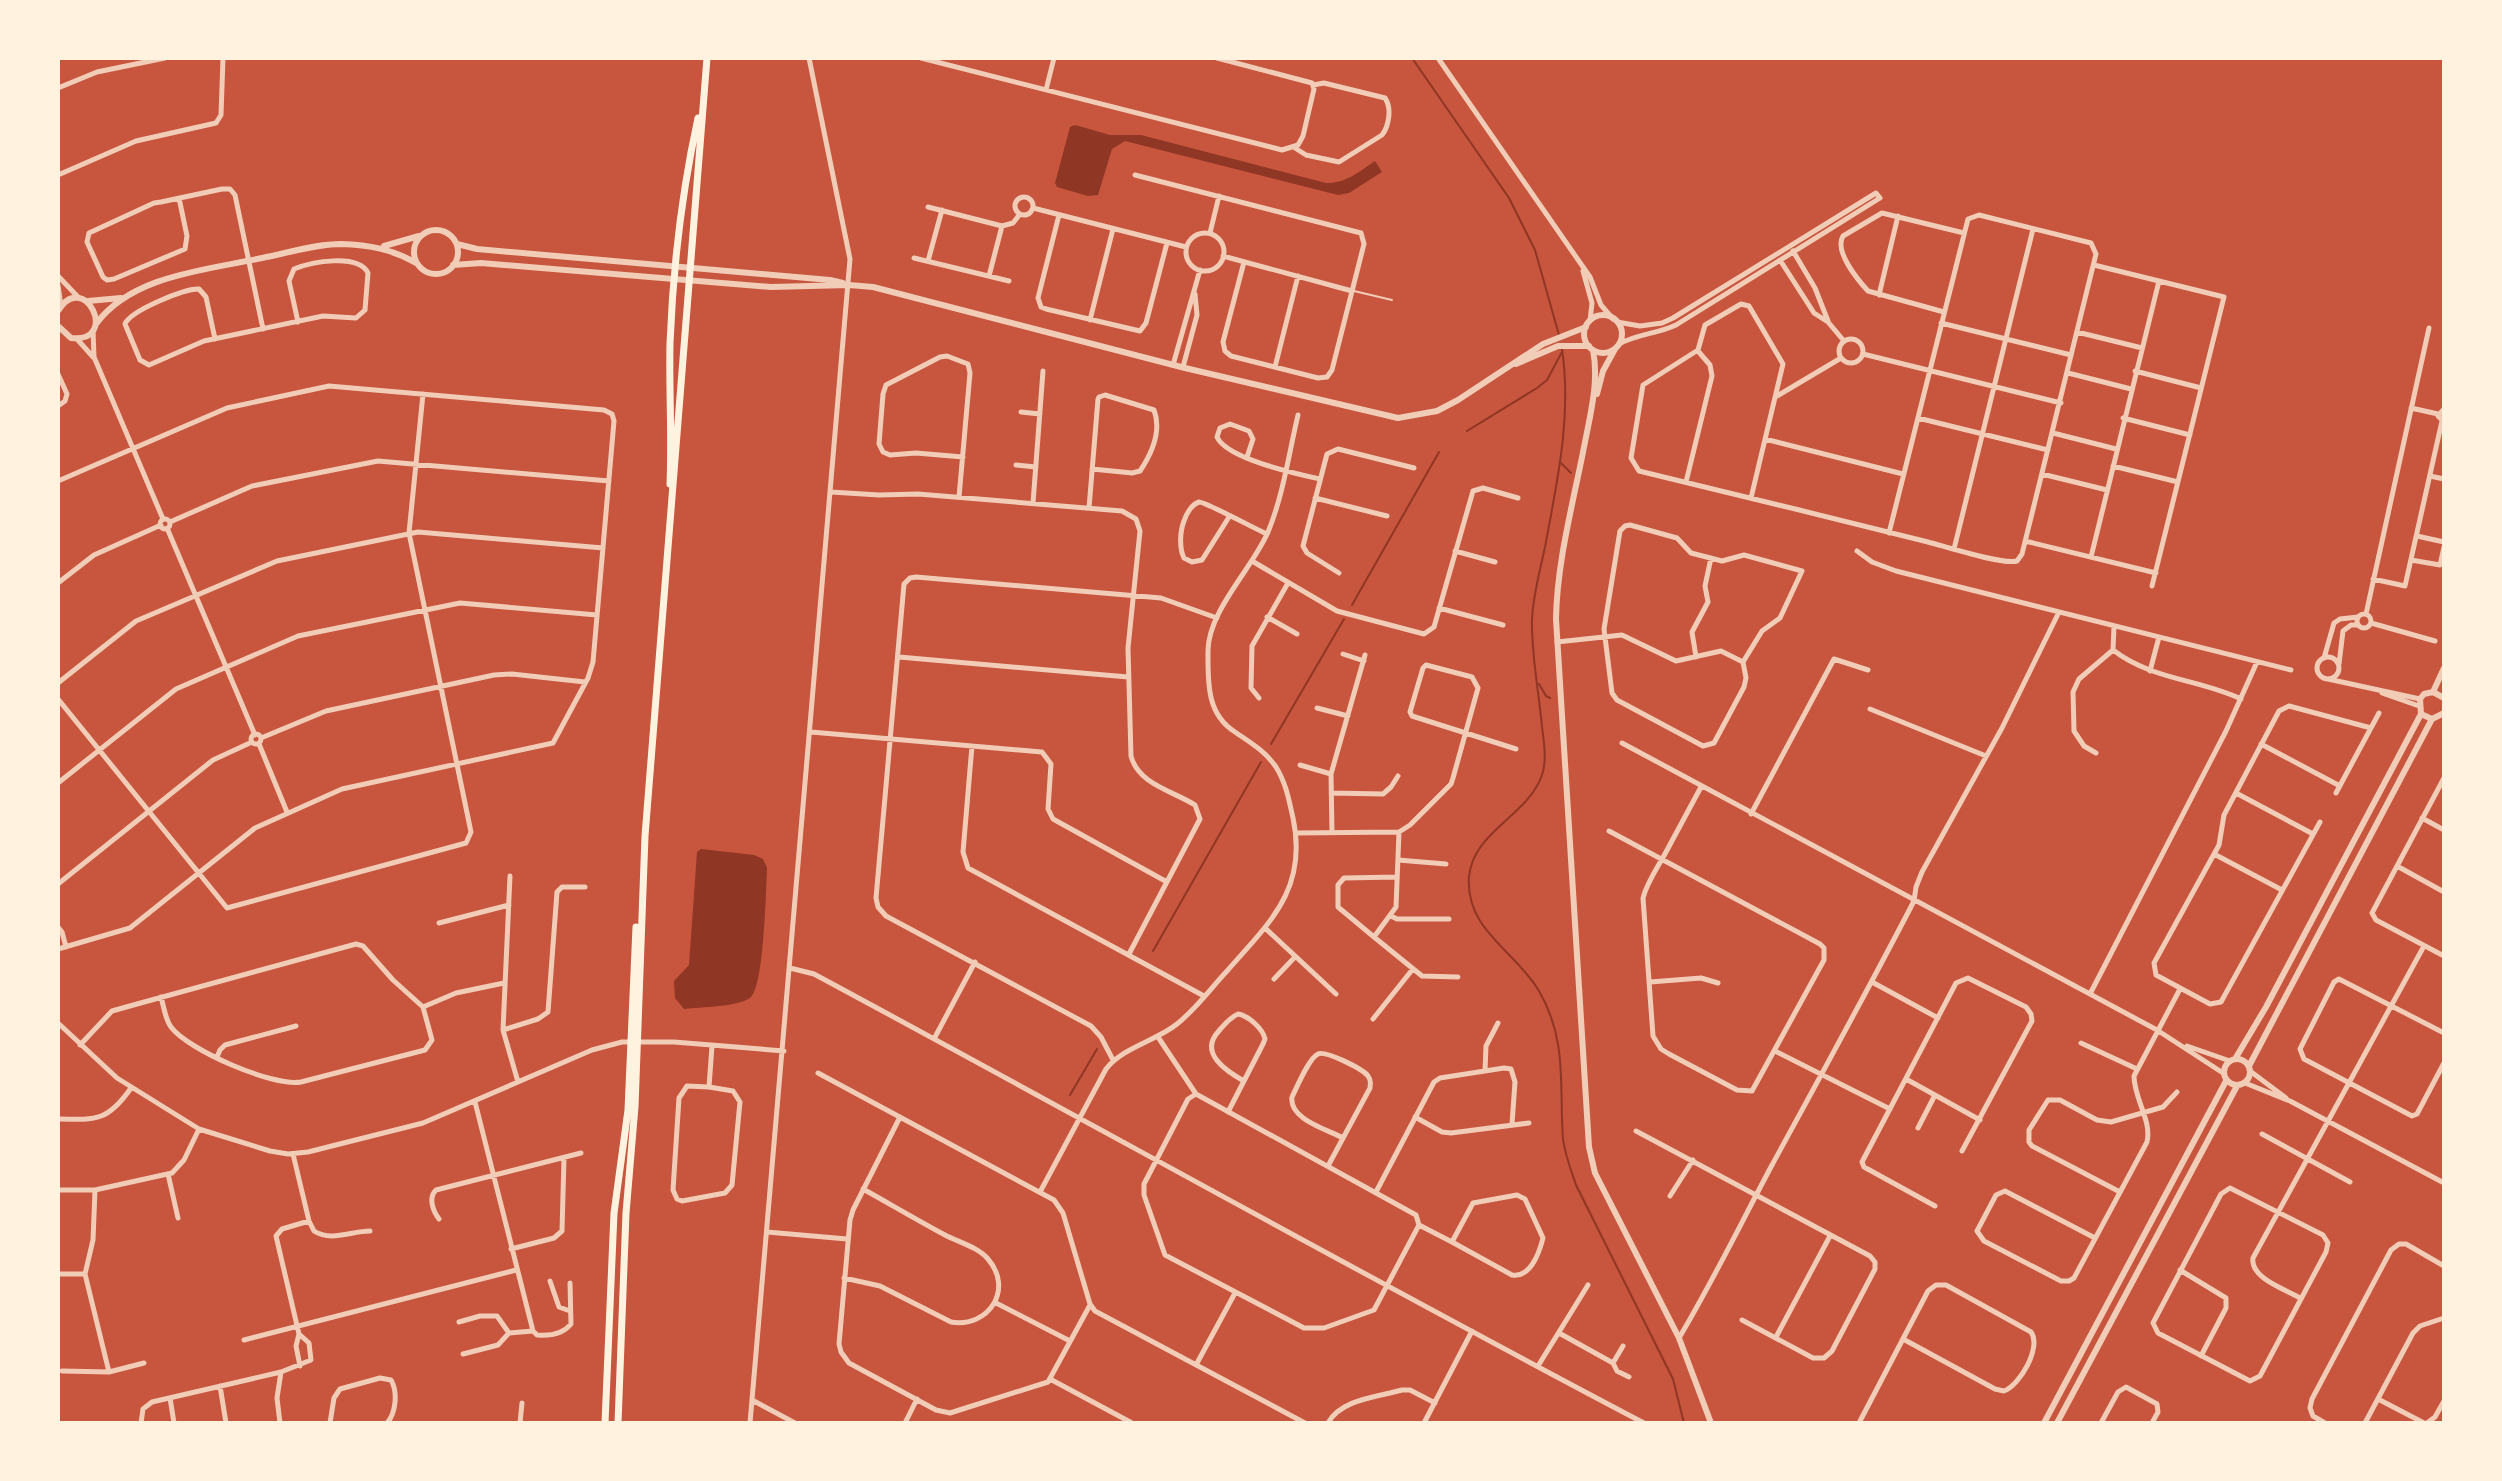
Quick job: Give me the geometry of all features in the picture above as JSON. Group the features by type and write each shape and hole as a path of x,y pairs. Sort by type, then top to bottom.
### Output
{"main road":[{"path":"605,1423 614,1213 628,1110 645,836 707,58"},
{"path":"618,1423 638,872 672,453 670,341 676,266 694,139 704,93"}],"street":[{"path":"58,88 136,61 165,58"},
{"path":"58,175 136,141 216,123 221,115 223,58"},
{"path":"750,1423 849,285 850,259 809,58"},
{"path":"921,58 1282,150 1295,148 1306,155 1339,162 1386,130 1389,109 1385,98 1324,83 1313,85 1217,58"},
{"path":"1046,90 1054,58"},
{"path":"1438,58 1590,277 1601,305 1622,333 1603,371 1591,413"},
{"path":"1295,148 1303,136 1313,85"},
{"path":"1135,175 1361,233 1364,244 1329,375 1321,379 1231,356 1223,348 1244,262"},
{"path":"179,198 187,236 185,249 114,279 104,279 88,245 86,238 89,233 154,203 179,198 225,189 233,191 263,329"},
{"path":"453,265 481,263 771,287 873,287 1173,365 1398,418 1437,411 1602,316 1632,326 1662,323 1792,250 1880,198 1876,193 1792,250"},
{"path":"1210,233 1219,196"},
{"path":"1020,198 1029,198 1033,208 1026,215 1020,214 1015,206 1020,198"},
{"path":"928,207 1002,226 1013,223 1020,214"},
{"path":"1033,208 1186,247"},
{"path":"928,261 942,210"},
{"path":"1944,312 1865,289 1841,250 1840,242 1843,236 1878,214 1964,233"},
{"path":"1059,215 1038,302 1043,308 1135,331 1144,328 1167,243"},
{"path":"1751,498 1783,362 1749,306 1737,304 1705,325 1698,350 1643,385 1631,458 1635,468 1686,482 1889,533 2007,562 2017,561 2022,554 2061,403 2094,265 2095,246 1976,215 1967,221 1889,533"},
{"path":"1879,295 1898,216"},
{"path":"989,276 1002,226"},
{"path":"1090,320 1113,229"},
{"path":"1954,549 2033,229"},
{"path":"58,336 74,338 94,327 105,311 124,297 172,277 332,244 380,247 427,231 441,230 457,244 457,259 448,270 427,273 416,263 380,247"},
{"path":"1210,233 1221,242 1223,256 1215,268 1200,270 1188,262 1186,247 1195,235 1210,233"},
{"path":"416,263 413,248 421,235"},
{"path":"457,244 477,249 830,280 849,285"},
{"path":"1792,250 1815,288 1828,322"},
{"path":"1223,256 1352,291"},
{"path":"914,258 1009,281"},
{"path":"1778,258 1814,313 1828,322 1844,341"},
{"path":"1551,345 1569,344 1604,353 1636,335 1666,330 1778,258"},
{"path":"215,339 206,297 199,289 188,290 132,314 125,324 140,360 146,365 215,339 298,322 323,316 360,316 365,307 366,267 357,263 327,261 294,269 289,281 298,322"},
{"path":"1581,264 1592,303 1585,339 1591,348 1596,370 1591,413 1557,592 1557,642 1590,1154 1595,1173 1679,1338 1711,1423"},
{"path":"2094,265 2224,297 2152,586"},
{"path":"1173,365 1200,270"},
{"path":"58,276 95,311 94,357"},
{"path":"1275,367 1298,276"},
{"path":"2091,557 2159,281"},
{"path":"58,285 60,308"},
{"path":"1183,367 1197,315 1195,293"},
{"path":"60,308 66,301 124,297"},
{"path":"1941,323 2071,355"},
{"path":"58,326 94,357 287,812"},
{"path":"2328,679 2335,677 2339,667 2344,629 2366,614 2429,328"},
{"path":"2077,332 2142,348"},
{"path":"1857,340 1862,346 1861,359 1851,363 1841,358 1839,350 1844,341 1857,340"},
{"path":"1686,482 1712,376 1710,365 1698,350"},
{"path":"1863,354 2061,403"},
{"path":"959,497 963,457 970,373 966,362 940,357 886,385 879,444 883,452 890,455 916,453 963,457"},
{"path":"1776,397 1841,358"},
{"path":"1033,503 1043,371"},
{"path":"2135,371 2201,388"},
{"path":"2068,373 2131,389"},
{"path":"58,374 67,395 58,406"},
{"path":"58,481 227,408 324,387 343,386 604,410 610,412 614,421 593,662 553,743 348,787 287,812 255,828 130,928 58,949"},
{"path":"58,699 225,906 234,908 466,843 471,832 409,533 423,394"},
{"path":"1089,508 1092,469 1100,396 1149,406 1154,410 1157,418 1154,446 1140,471 1092,469"},
{"path":"2373,579 2405,586 2443,422 2438,414 2411,408"},
{"path":"2438,414 2444,409"},
{"path":"1021,412 1040,414"},
{"path":"1040,1192 1113,1060 1158,1037 1186,1016 1265,928 1280,909 1292,882 1297,851 1288,793 1279,772 1262,751 1227,727 1212,703 1208,644 1217,618 1267,534 1298,415"},
{"path":"1918,418 2048,450"},
{"path":"2123,418 2190,435"},
{"path":"1247,457 1253,439 1249,431 1230,424 1220,428 1217,434 1220,443 1247,457 1284,471 1320,479"},
{"path":"2053,433 2116,449"},
{"path":"1765,439 1903,474"},
{"path":"1339,573 1304,549 1324,459 1333,449 1414,468"},
{"path":"2435,453 2444,455"},
{"path":"58,583 94,555 252,486 365,462 609,481"},
{"path":"1016,465 1036,467"},
{"path":"2113,466 2178,483"},
{"path":"2042,474 2107,490"},
{"path":"2430,476 2444,479"},
{"path":"1252,561 1337,611 1421,634 1432,629 1473,491 1483,488 1518,498"},
{"path":"831,492 959,497 1089,508 1126,512 1138,523 1140,531 1128,677 1131,756 1135,768 1143,777 1192,803 1200,815 1129,954"},
{"path":"1315,498 1387,516"},
{"path":"1229,517 1202,560 1192,562 1184,558 1181,549 1183,523 1193,505 1206,503 1267,534"},
{"path":"1630,525 1677,538 1691,553 1725,562 1744,555 1802,571 1780,618 1762,631 1743,662 1744,687 1714,743 1706,746 1615,698 1605,637 1622,527 1630,525"},
{"path":"58,683 130,625 277,561 418,532 603,548"},
{"path":"2411,560 2440,565 2444,544 2417,536"},
{"path":"2025,541 2156,573"},
{"path":"1455,551 1495,562"},
{"path":"1857,551 1872,562 1896,571 2291,670"},
{"path":"1696,657 1692,635 1708,602 1705,586 1711,558"},
{"path":"1113,1060 1101,1037 1091,1026 886,916 878,907 904,587 910,578 1134,595 1161,598 1217,618"},
{"path":"1259,698 1251,688 1250,655 1254,640 1288,583"},
{"path":"58,783 176,689 298,636 472,603 597,615"},
{"path":"1439,608 1503,625"},
{"path":"1679,1338 1716,1275 1872,982 1914,901 1922,872 1986,756 2059,612"},
{"path":"2366,614 2371,623"},
{"path":"1267,617 1297,634"},
{"path":"2371,623 2367,627 2358,621 2340,619 2334,623 2318,669 2321,676 2419,703"},
{"path":"2371,623 2435,641"},
{"path":"2096,753 2084,746 2074,731 2073,692 2079,679 2113,650 2114,626"},
{"path":"1557,642 1627,636 1676,661 1721,651 1743,662"},
{"path":"2150,671 2159,637"},
{"path":"2113,650 2130,663 2150,671 2227,692 2241,699"},
{"path":"1332,833 1331,774 1364,658 1343,654"},
{"path":"899,657 1128,677"},
{"path":"2324,659 2332,658 2348,684"},
{"path":"1751,814 1834,659 1868,670"},
{"path":"2090,994 2257,662"},
{"path":"1296,833 1399,832 1451,784 1465,732 1478,688 1472,677 1426,665 1411,714 1465,732 1516,749"},
{"path":"2433,692 2444,668"},
{"path":"58,884 213,760 326,711 505,674 585,682"},
{"path":"2223,1073 2260,1018 2421,714 2419,703 2424,694 2433,692 2443,696"},
{"path":"2320,822 2221,1002 2210,1004 2158,977 2154,965 2214,854 2221,839 2224,815 2279,711 2286,707 2371,728"},
{"path":"1317,708 1348,716"},
{"path":"1870,709 1986,756"},
{"path":"2336,793 2379,713"},
{"path":"2057,1423 2241,1084 2432,719 2444,713"},
{"path":"2421,714 2432,719"},
{"path":"811,732 1045,754 1051,764 1048,809 1053,819 1167,882"},
{"path":"1622,743 2157,1030 2223,1073 2226,1081 2044,1423"},
{"path":"2261,744 2340,786"},
{"path":"972,746 963,852 966,865 1204,996"},
{"path":"1300,765 1331,774"},
{"path":"1331,793 1383,794 1398,776"},
{"path":"2444,778 2372,912 2376,920 2444,956"},
{"path":"1609,831 1662,859 1824,948 1824,960 1756,1087 1748,1092 1737,1090 1669,1054 1655,1041 1643,898 1646,887 1662,859 1701,787"},
{"path":"2236,793 2313,834"},
{"path":"2422,818 2444,830"},
{"path":"1374,937 1391,916 1397,901 1399,832"},
{"path":"2214,854 2282,890"},
{"path":"1398,860 1446,864"},
{"path":"2397,866 2444,892"},
{"path":"510,876 503,1030 518,1082"},
{"path":"1397,877 1349,876 1340,880 1336,900 1341,912 1412,970 1427,978 1458,977"},
{"path":"503,1030 538,1019 548,1012 557,892 562,887 585,887"},
{"path":"439,923 509,905"},
{"path":"1391,916 1397,919 1449,919"},
{"path":"58,927 66,947"},
{"path":"1265,928 1336,994"},
{"path":"80,1045 112,1011 161,997 356,944 363,946 381,968 423,1007 432,1038 428,1049 301,1082 286,1083 236,1068 173,1030 161,997"},
{"path":"2300,1298 2257,1274 2252,1265 2253,1258 2424,946"},
{"path":"1274,979 1295,957"},
{"path":"934,1039 975,962"},
{"path":"790,968 814,974 1640,1422"},
{"path":"1373,1019 1412,970"},
{"path":"1650,982 1701,978 1718,983"},
{"path":"1935,1206 1864,1167 1862,1160 1956,983 1968,978 2026,1007 2031,1014 2031,1027 1962,1151"},
{"path":"2444,1033 2339,979 2334,982 2300,1046 2303,1057 2414,1115 2444,1063"},
{"path":"1872,982 1938,1018"},
{"path":"423,1007 456,993 504,983"},
{"path":"2095,1238 2010,1192 1996,1195 1979,1225 1979,1236 2061,1281 2074,1278 2120,1192 2148,1136 2134,1082 2137,1069 2180,989"},
{"path":"1228,1112 1244,1081 1265,1037 1246,1017 1238,1014 1231,1017 1213,1037 1210,1046 1225,1070 1244,1081"},
{"path":"58,1023 131,1088 199,1129 270,1151 293,1154 414,1126 592,1050 633,1040 784,1051"},
{"path":"1485,1071 1486,1046 1498,1023"},
{"path":"217,1057 223,1046 296,1026"},
{"path":"1158,1037 1196,1094 1414,1213 1419,1225 1512,1275 1521,1276 1527,1272 1543,1238 1525,1199 1517,1195 1473,1203 1452,1242"},
{"path":"2081,1043 2137,1069"},
{"path":"2182,1044 2232,1060 2243,1060 2290,1101"},
{"path":"709,1087 712,1046"},
{"path":"1775,1051 1890,1109"},
{"path":"1328,1166 1370,1088 1370,1079 1365,1073 1329,1054 1320,1053 1313,1057 1291,1104 1298,1114 1343,1138"},
{"path":"1376,1192 1437,1080 1504,1068 1513,1072 1512,1124"},
{"path":"818,1073 1054,1200 1062,1209 1090,1304 1095,1311 1305,1423"},
{"path":"1906,1079 1980,1120"},
{"path":"2226,1081 2290,1101 2444,1183"},
{"path":"687,1086 709,1087 733,1091 740,1102 732,1185 725,1193 682,1201 675,1195 673,1184 679,1098 687,1086"},
{"path":"58,1119 79,1120 104,1115 117,1108 131,1088"},
{"path":"2120,1192 2032,1146 2028,1134 2045,1102 2060,1100 2105,1122 2168,1104 2177,1092"},
{"path":"1196,1094 1188,1099 1145,1180 1143,1191 1165,1255 1295,1325 1313,1329 1371,1312 1380,1303 1419,1225"},
{"path":"1918,1128 1935,1095"},
{"path":"475,1102 516,1270 533,1331 537,1335 549,1336 566,1330 571,1324 570,1283"},
{"path":"900,1117 853,1210 847,1239 839,1344 849,1363 942,1412 950,1413 1041,1386 1050,1379 1090,1304"},
{"path":"1415,1117 1442,1132 1451,1133 1529,1123"},
{"path":"58,1190 95,1190 168,1174 184,1160 199,1129"},
{"path":"1636,1131 1870,1256 1876,1266 1832,1351 1824,1358 1813,1358 1742,1320"},
{"path":"2262,1134 2350,1182"},
{"path":"439,1219 432,1202 434,1192 581,1153"},
{"path":"293,1154 314,1231 323,1236 370,1231"},
{"path":"511,1249 554,1238 562,1231 564,1158"},
{"path":"1670,1196 1693,1160"},
{"path":"168,1174 178,1218"},
{"path":"844,1278 880,1286 951,1322 959,1323 979,1319 988,1313 996,1303 1000,1289 998,1277 986,1255 863,1189"},
{"path":"2236,1189 2323,1235 2328,1243 2326,1252 2256,1378 2246,1380 2158,1333 2153,1327 2154,1319 2180,1270 2224,1190 2236,1189"},
{"path":"95,1190 93,1240 85,1274 109,1372"},
{"path":"300,1366 296,1346 298,1331 276,1236 282,1229 309,1221"},
{"path":"767,1232 847,1239"},
{"path":"1776,1337 1830,1236"},
{"path":"2325,1423 2313,1416 2310,1408 2312,1399 2391,1250 2399,1244 2406,1244 2444,1266"},
{"path":"244,1340 298,1331 516,1270"},
{"path":"2180,1270 2226,1298 2226,1308 2201,1356"},
{"path":"58,1274 85,1274"},
{"path":"550,1281 559,1307 570,1311"},
{"path":"1538,1367 1588,1285"},
{"path":"1861,1422 1903,1339 1928,1291 1936,1285 1946,1285 2034,1334 2034,1349 2015,1384 2008,1390 2000,1391 1903,1339"},
{"path":"1196,1365 1235,1293"},
{"path":"996,1303 1070,1341"},
{"path":"459,1322 480,1316 497,1316 509,1333"},
{"path":"2365,1423 2416,1329 2444,1318"},
{"path":"141,1423 147,1404 281,1372 310,1362 309,1343 298,1331"},
{"path":"463,1354 498,1345 509,1333 533,1331"},
{"path":"1424,1423 1472,1331"},
{"path":"1559,1333 1613,1363 1617,1371 1629,1377"},
{"path":"1613,1363 1623,1346"},
{"path":"62,1371 109,1372 144,1363"},
{"path":"280,1423 277,1404 281,1372"},
{"path":"330,1423 334,1398 340,1389 383,1377 391,1380 395,1390 394,1414 387,1423"},
{"path":"1050,1379 1132,1423"},
{"path":"220,1386 226,1423"},
{"path":"2101,1423 2118,1392 2126,1387 2157,1404 2158,1412 2152,1423"},
{"path":"1328,1423 1341,1408 1402,1390 1410,1390 1435,1403"},
{"path":"170,1398 174,1423"},
{"path":"905,1423 917,1399"},
{"path":"2378,1399 2426,1423 2435,1417 2444,1401"},
{"path":"752,1400 795,1423"},
{"path":"520,1423 522,1403"}],"lane":[{"path":"1352,291 1392,300"}],"shaded area":[{"path":"1075,125 1110,135 1141,135 1326,183 1346,179 1375,161 1382,172 1349,193 1338,195 1125,141 1112,149 1098,195 1088,196 1057,187 1055,183 1070,127"},
{"path":"701,849 754,855 763,859 767,868 762,956 751,997 729,1005 684,1009 675,998 674,981 689,965 697,852"}],"waterway":[{"path":"1412,58 1509,198 1535,250 1559,335"},
{"path":"1562,349 1565,374 1562,449 1532,619 1544,769 1525,802 1480,847 1469,877 1470,895 1483,926 1529,977 1548,1010 1558,1046 1563,1139 1570,1168 1673,1379 1684,1423"},
{"path":"1467,431 1547,380 1562,352"},
{"path":"1352,605 1439,452"},
{"path":"1561,463 1571,473"},
{"path":"1271,744 1344,619"},
{"path":"1539,684 1550,698"},
{"path":"1153,951 1261,762"},
{"path":"1070,1095 1097,1049"}]}
